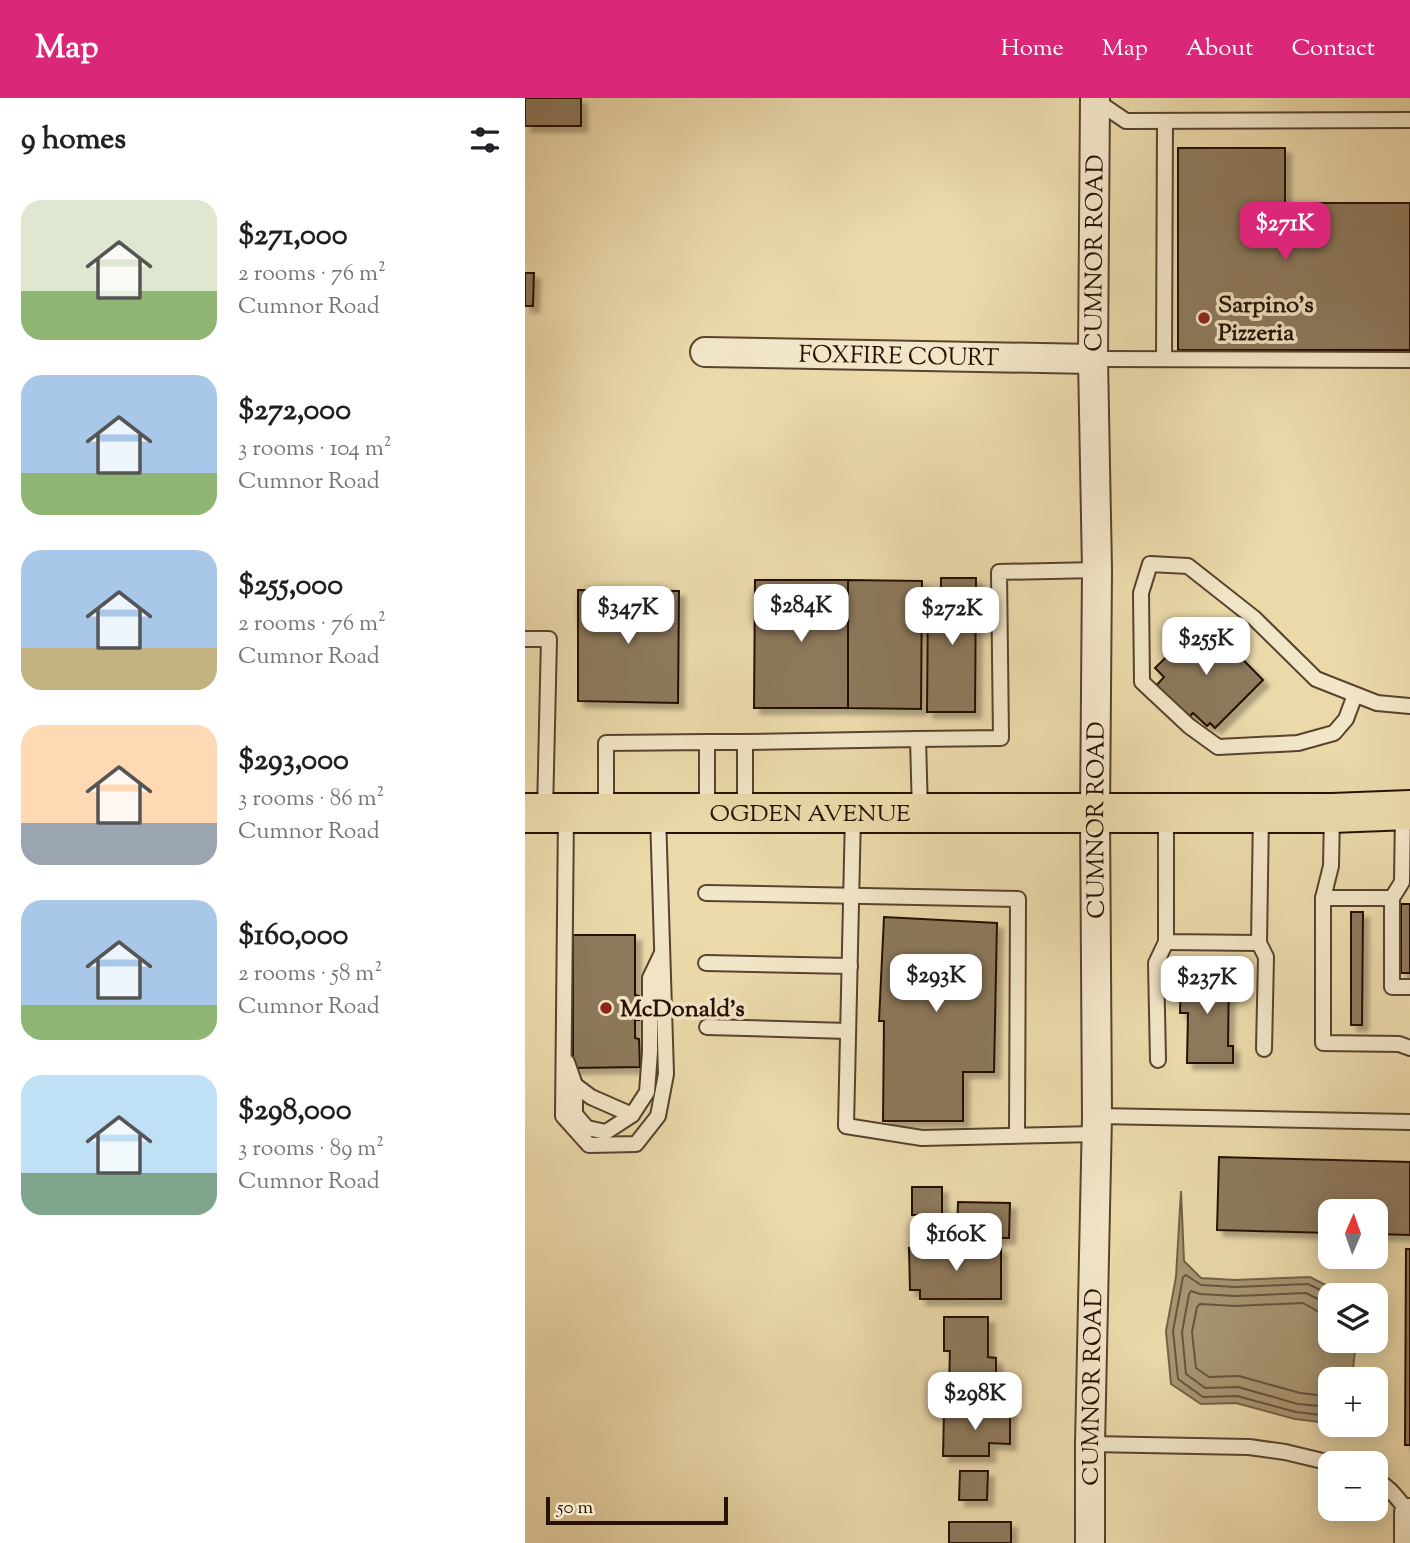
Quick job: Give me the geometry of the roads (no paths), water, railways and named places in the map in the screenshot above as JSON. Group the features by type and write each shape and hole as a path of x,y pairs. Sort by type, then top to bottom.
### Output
{"main road":[{"name":"OGDEN AVENUE","path":"545,813 1332,813 1407,810"}],"street":[{"name":"CUMNOR ROAD","path":"1090,1543 1097,1125 1097,570 1093,359 1095,99"},
{"name":"FOXFIRE COURT","path":"705,352 1093,359"},
{"path":"1409,1513 1409,1543"}],"lane":[{"path":"1095,99 1126,121 1410,120"},
{"path":"1164,121 1164,359"},
{"path":"1093,359 1410,360"},
{"path":"1355,695 1346,719 1334,733 1298,743 1218,747 1189,726 1142,682 1141,593 1150,564 1188,566 1254,618 1316,679 1377,703 1410,706"},
{"path":"605,813 605,743 1001,738 999,572 1097,570"},
{"path":"525,639 549,639 545,813 562,1050 563,1116 589,1145 636,1144 658,1116 666,1074 658,813"},
{"path":"918,739 920,814"},
{"path":"706,813 707,742"},
{"path":"745,742 745,814"},
{"path":"1407,810 1406,882 1392,898 1392,987 1410,987"},
{"path":"853,813 846,1126 922,1138 1017,1135 1097,1125 1410,1122"},
{"path":"1157,1060 1156,963 1166,942 1165,813"},
{"path":"1261,813 1259,943 1266,957 1264,1049"},
{"path":"1332,813 1331,866 1323,898 1323,1043 1399,1044 1410,1048"},
{"path":"706,893 1018,899 1017,1135"},
{"path":"1323,898 1392,898"},
{"path":"1166,942 1259,943"},
{"path":"562,1050 575,1086 575,1114 587,1128 606,1132 632,1115 647,1092 650,1052 649,978 663,952"},
{"path":"706,963 850,966"},
{"path":"707,1027 848,1031"},
{"path":"575,1086 591,1097 632,1115"},
{"path":"1090,1444 1249,1447 1318,1460"},
{"path":"1388,1487 1409,1513"}],"water":[{"path":"1181,1191 1184,1261 1201,1278 1235,1280 1310,1277 1322,1283 1318,1283 1318,1353 1355,1353 1353,1367 1318,1367 1318,1422 1295,1419 1236,1403 1201,1404 1171,1384 1166,1331 1176,1277"}],"place":[{"name":"Sarpino's Pizzeria","path":"1204,318"},
{"name":"McDonald's","path":"606,1008"}]}
